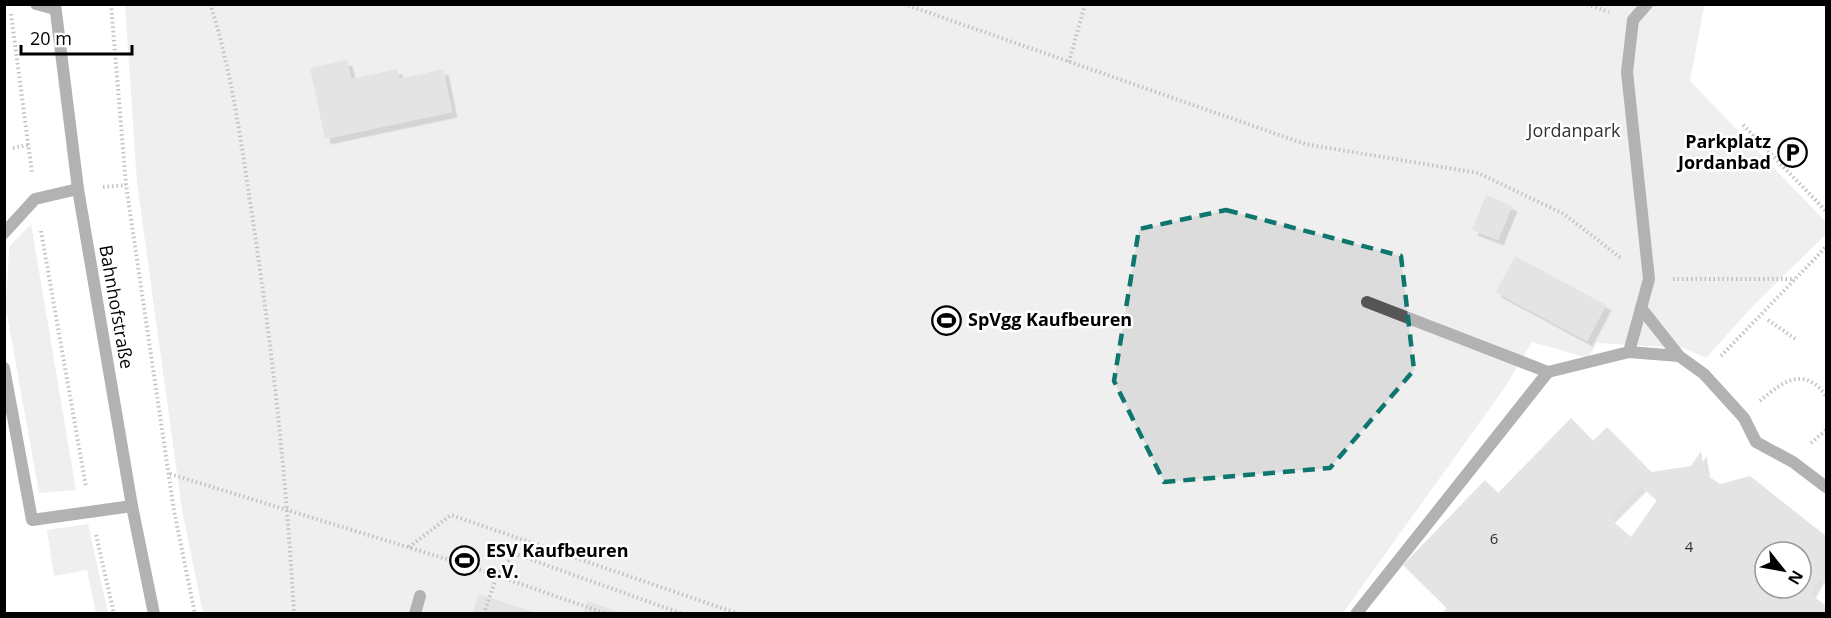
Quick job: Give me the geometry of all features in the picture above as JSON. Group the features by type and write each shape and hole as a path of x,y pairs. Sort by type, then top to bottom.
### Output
{"street":[{"path":"36,4 55,7"},
{"path":"1629,352 1649,279 1627,72 1633,20 1647,4"},
{"name":"Bahnhofstraße","path":"55,7 78,189 132,506 154,614"},
{"path":"4,233 35,199 78,189"},
{"path":"1367,302 1548,372 1629,352 1679,356"},
{"path":"1641,308 1679,356 1704,374 1744,418 1756,442 1793,462 1827,487"},
{"path":"4,368 32,520 132,506"},
{"path":"1356,614 1548,372"},
{"path":"415,614 420,596"}],"path":[{"path":"10,4 35,199 90,513 114,614"},
{"path":"111,4 126,185 174,511 195,614"},
{"path":"210,4 220,33 249,192 272,354 289,512 294,614"},
{"path":"904,4 1305,144 1478,173 1564,214 1649,279 1795,279"},
{"path":"1070,62 1085,4"},
{"path":"1743,125 1827,211"},
{"path":"13,148 28,145"},
{"path":"1704,374 1827,247"},
{"path":"1768,320 1797,340"},
{"path":"1754,406 1789,380 1800,378 1812,382 1827,396"},
{"path":"170,474 497,575 607,614"},
{"path":"409,547 451,515 739,614"},
{"path":"483,614 497,575 515,554 683,614"}],"highlighted area":[{"path":"1226,210 1401,256 1414,370 1330,468 1164,482 1114,381 1139,229"}],"green space":[{"name":"SpVgg Kaufbeuren","path":"125,5 1702,5 1704,7 1690,81 1826,222 1826,234 1751,308 1706,358 1683,348 1597,343 1588,358 1532,342 1505,387 1343,613 203,613 182,510 137,183"},
{"path":"31,224 76,490 39,493 6,309 9,247"},
{"path":"88,524 108,613 96,613 87,570 54,576 47,530"}],"building":[{"path":"347,60 351,79 397,69 399,79 443,69 452,112 325,139 310,68"},
{"path":"1486,195 1512,206 1498,240 1472,230"},
{"path":"1515,256 1606,305 1587,341 1496,292"},
{"path":"1571,418 1593,441 1607,427 1651,472 1691,466 1701,451 1705,474 1720,484 1750,476 1826,536 1826,583 1819,577 1813,588 1813,540 1753,540 1753,600 1813,600 1813,595 1826,606 1826,614 1441,614 1447,608 1403,565 1485,480 1498,493","holes":["1641,486 1657,500 1631,537 1609,518"]},
{"path":"479,594 536,613 536,614 472,614"},
{"path":"587,601 622,613 622,614 583,614"}],"place":[{"name":"Parkplatz Jordanbad","path":"1792,152"},
{"name":"SpVgg Kaufbeuren","path":"947,320"},
{"name":"ESV Kaufbeuren e.V.","path":"465,561"}],"park label":[{"name":"Jordanpark","path":"1574,131"}]}
